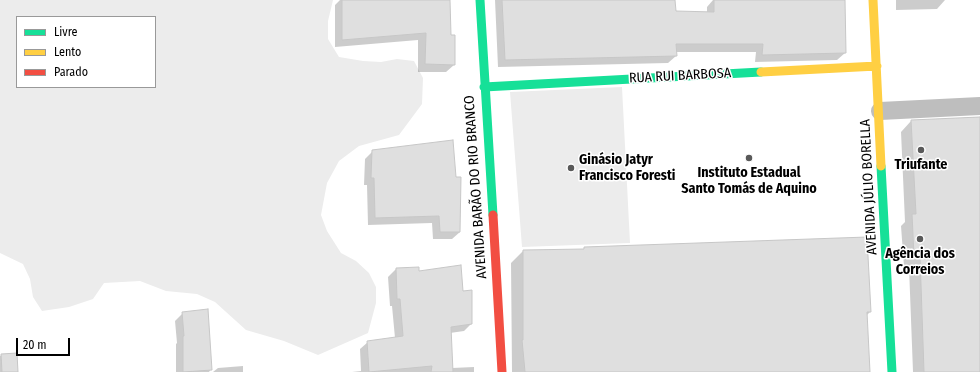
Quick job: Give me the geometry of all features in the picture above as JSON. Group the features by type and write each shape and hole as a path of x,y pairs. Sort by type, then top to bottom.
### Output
{"main road":[{"name":"AVENIDA BARÃO DO RIO BRANCO","path":"480,0 502,372"},
{"name":"AVENIDA JÚLIO BORELLA","path":"873,0 880,111 892,372"},
{"name":"RUA RUI BARBOSA","path":"484,87 877,66"}],"street":[{"path":"880,111 980,106"}],"shaded area":[{"path":"0,0 333,0 328,21 328,39 339,57 381,62 397,59 414,61 423,78 422,104 399,135 359,146 339,161 327,183 321,215 327,231 341,253 356,261 369,273 376,287 376,303 368,333 318,355 284,341 246,330 215,302 197,294 166,291 140,281 104,283 93,299 69,307 42,311 33,297 30,279 23,264 0,253"},
{"name":"Ginásio Jatyr Francisco Foresti","path":"622,87 630,243 522,247 510,92"}],"building":[{"path":"342,0 450,0 451,35 455,35 455,65 425,64 426,33 342,40"},
{"path":"502,0 675,0 676,11 714,12 714,0 845,0 846,53 762,55 763,44 676,44 677,56 505,60"},
{"path":"980,117 980,372 924,372 920,256 914,256 912,214 916,214 911,120"},
{"path":"453,140 456,177 461,177 460,232 440,232 439,216 375,218 374,178 371,178 372,150"},
{"path":"867,237 871,312 867,312 870,372 525,372 522,340 523,250 584,249 584,247"},
{"path":"461,265 463,291 472,290 472,324 451,327 453,372 431,372 432,366 369,372 367,341 403,336 400,299 397,299 396,268 419,267 419,271"},
{"path":"208,309 212,370 183,372 184,336 182,312"},
{"path":"17,353 18,372 2,372 1,354"}],"traffic: fast":[{"path":"480,0 493,215"},
{"path":"484,87 761,72"},
{"path":"881,166 892,372"}],"traffic: slow":[{"path":"873,0 881,166"},
{"path":"761,72 877,66"}],"traffic: jam":[{"path":"493,215 502,372"}],"place":[{"name":"Triufante","path":"921,150"},
{"name":"Instituto Estadual Santo Tomás de Aquino","path":"749,158"},
{"name":"Ginásio Jatyr Francisco Foresti","path":"571,168"},
{"name":"Agência dos Correios","path":"920,239"}]}
